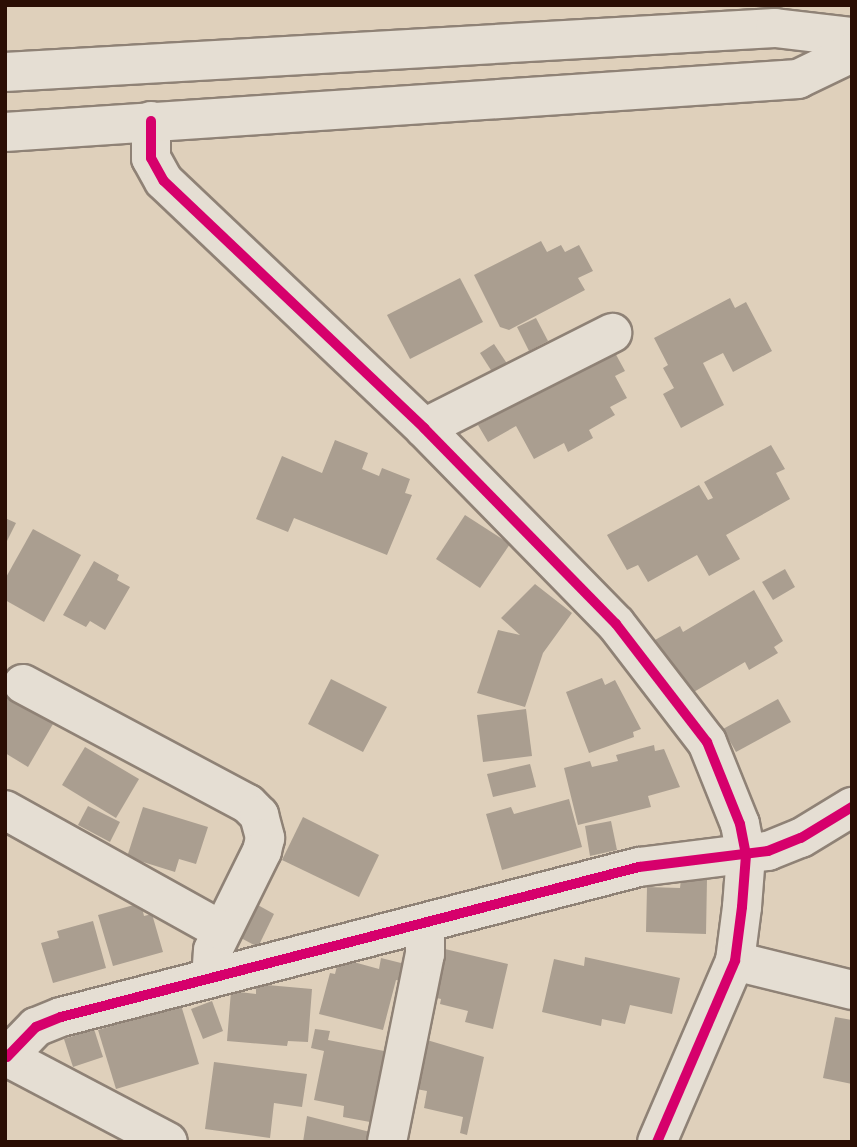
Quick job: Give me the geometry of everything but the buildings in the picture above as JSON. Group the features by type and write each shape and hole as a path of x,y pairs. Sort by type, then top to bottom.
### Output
{"street":[{"path":"5,72 775,28 852,37"},
{"path":"5,132 798,79 852,53"},
{"path":"151,121 151,158 164,181 424,428 616,624 707,742 732,798 746,855 735,961 657,1142"},
{"path":"424,428 612,333"},
{"path":"23,684 248,804 259,815 265,838 262,851 213,950 211,976"},
{"path":"168,1142 6,1056 36,1027 61,1017 639,867 746,855 793,842 852,807"},
{"path":"5,810 222,932"},
{"path":"387,1142 425,954 425,923"},
{"path":"735,961 852,990"}],"cycle path":[{"path":"151,121 151,158 164,181 424,428 616,624 707,742 740,824 746,855 742,907 735,961 657,1142"},
{"path":"7,1057 36,1027 61,1017 639,867 768,851 801,838 852,807"}]}
